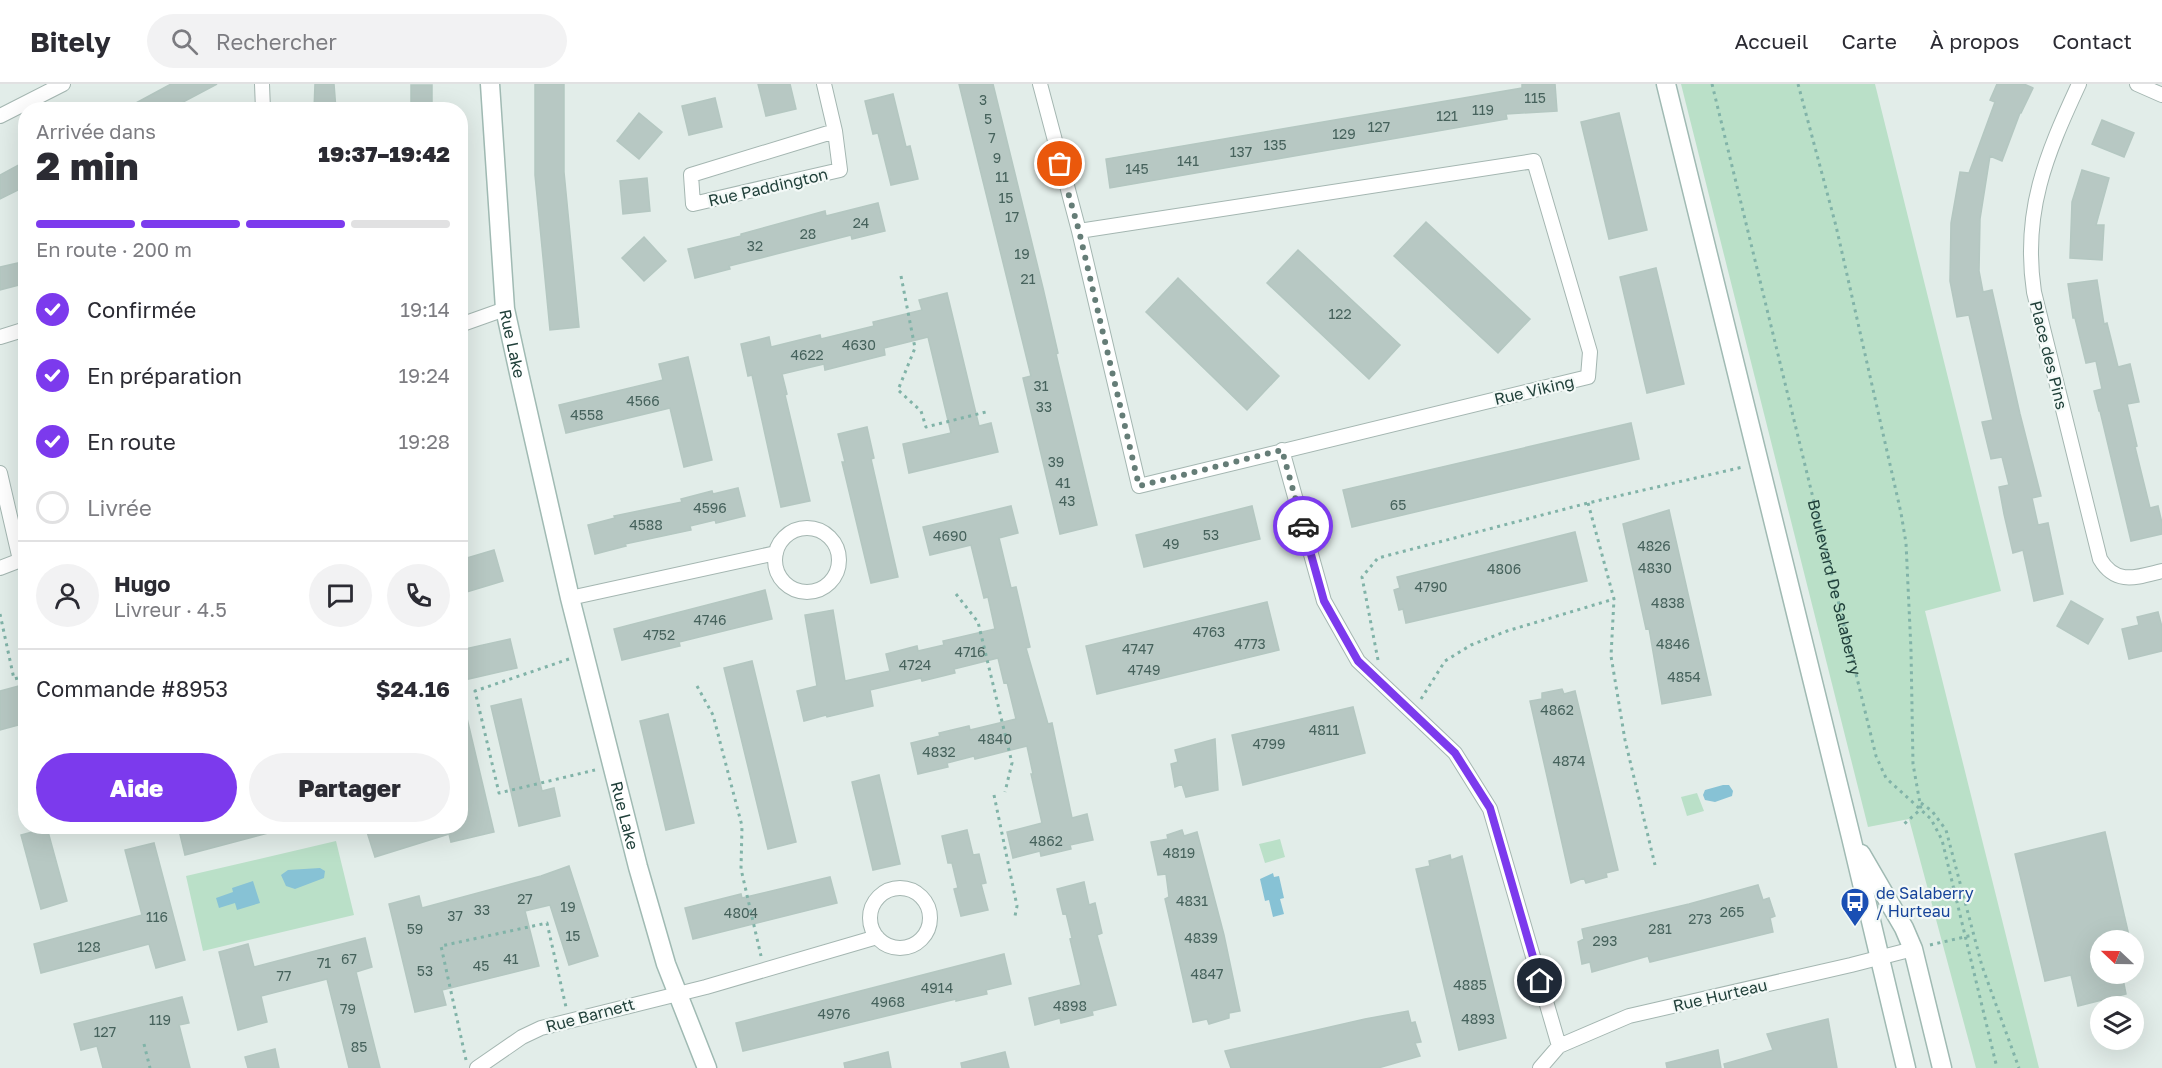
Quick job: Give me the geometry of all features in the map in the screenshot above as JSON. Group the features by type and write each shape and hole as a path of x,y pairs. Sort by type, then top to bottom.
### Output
{"street":[{"path":"28,102 63,84"},
{"path":"262,84 263,102"},
{"name":"Rue Lake","path":"489,84 506,309 570,598 659,941 707,1068"},
{"name":"Rue Paddington","path":"824,84 835,131 840,170 693,204 691,175 835,131"},
{"name":"Rue Viking","path":"1040,84 1079,231 1139,486 1588,377 1590,352 1534,161 1079,231"},
{"path":"1666,84 1906,1068"},
{"name":"Place des Pins","path":"2079,84 2047,157 2036,197 2031,252 2034,292 2100,559 2107,570 2119,577 2138,577 2162,571"},
{"path":"2137,84 2162,95"},
{"path":"0,116 18,107"},
{"path":"468,322 506,309"},
{"path":"0,337 18,331"},
{"path":"1282,450 1324,601 1358,661 1455,753 1490,808 1559,1046"},
{"path":"0,473 18,540"},
{"path":"805,528 824,533 832,540 839,559 833,579 815,591 804,592 794,589 778,575 775,564 776,554 779,544 786,536 795,530 805,528"},
{"path":"570,598 776,554"},
{"path":"0,568 18,561"},
{"path":"1851,837 1904,928 1913,949 1942,1068"},
{"path":"892,889 912,890 927,903 930,922 921,940 904,948 885,944 877,937 872,929 871,909 883,893 892,889"},
{"path":"678,994 877,937"},
{"name":"Rue Hurteau","path":"1540,1068 1559,1046 1629,1016 1913,949"},
{"name":"Rue Barnett","path":"477,1068 532,1031 678,994"}],"path":[{"name":"Boulevard De Salaberry","path":"1712,84 1876,756 1882,772 1890,783 1931,819 1942,840 1997,1068"},
{"path":"1798,84 1839,237 1906,543 1913,764 1921,809 1904,824"},
{"path":"901,276 915,348 898,390 921,411 926,428 986,412"},
{"path":"1379,661 1362,577 1378,558 1588,503 1743,467"},
{"path":"1588,503 1614,599 1611,656 1625,740 1655,865"},
{"path":"956,594 978,622 1012,763 1005,792"},
{"path":"1421,699 1445,661 1472,645 1614,599"},
{"path":"0,614 14,679 18,678"},
{"path":"584,654 475,691 500,793 612,766"},
{"path":"697,686 713,715 742,826 741,869 764,970"},
{"path":"994,795 1017,906 1016,916"},
{"path":"1920,802 1932,811 1946,830 1982,966 2019,1068"},
{"path":"467,1068 441,946 547,923 569,1020"},
{"path":"1934,944 1973,935"},
{"path":"144,1044 150,1068"}],"green space":[{"path":"1681,84 1875,84 2001,591 1925,611 2039,1068 1976,1068 1909,819 1868,827"},
{"path":"1697,793 1704,811 1687,816 1681,797"},
{"path":"1280,839 1285,857 1265,863 1259,844"},
{"path":"336,841 354,915 203,951 186,876"}],"water":[{"path":"1729,785 1733,791 1732,796 1715,802 1705,800 1703,795 1705,790"},
{"path":"320,868 325,871 324,878 295,889 286,886 281,875 288,870"},
{"path":"1273,873 1274,877 1279,876 1284,898 1280,899 1284,914 1273,917 1269,900 1265,901 1260,879"},
{"path":"253,881 260,903 237,910 235,903 219,908 216,898 233,892 232,888"}],"building":[{"path":"171,84 217,84 183,102 138,102"},
{"path":"315,84 334,84 335,102 314,102"},
{"path":"535,84 564,84 564,172 579,327 550,330 535,175"},
{"path":"758,84 790,84 796,109 766,116"},
{"path":"959,84 993,84 1043,288 1058,353 1056,354 1097,525 1060,534 1023,378 1031,376"},
{"path":"1522,84 1555,84 1557,111 1506,114 1507,119 1110,188 1106,159 1522,88"},
{"path":"1997,84 2024,84 2033,88 2020,113 2002,161 1990,156 1980,219 1979,271 1983,292 1992,290 2041,496 2032,498 2038,525 2048,523 2063,594 2034,601 2023,550 2013,553 2004,514 1999,487 2009,485 2002,457 1991,459 1982,422 1993,420 1969,315 1957,317 1950,281 1951,223 1960,172 1969,173 1995,102 1990,100"},
{"path":"411,85 432,85 432,102 411,102"},
{"path":"893,94 906,147 910,146 918,179 891,185 878,133 873,134 865,101"},
{"path":"715,98 722,127 689,135 682,106"},
{"path":"639,113 662,132 639,159 617,141"},
{"path":"1619,113 1647,230 1609,239 1581,122"},
{"path":"2102,120 2134,133 2124,157 2092,144"},
{"path":"18,165 18,190 0,199 0,175"},
{"path":"2082,170 2109,178 2096,225 2104,225 2102,260 2070,258 2072,202"},
{"path":"647,178 650,211 623,214 620,181"},
{"path":"878,203 885,231 852,239 851,235 729,266 730,269 695,278 688,249 825,211 826,216"},
{"path":"1426,222 1530,319 1498,353 1394,256"},
{"path":"644,237 666,261 644,281 622,258"},
{"path":"1298,250 1400,345 1369,379 1267,283"},
{"path":"18,263 18,285 0,290 0,267"},
{"path":"1656,268 1684,384 1647,393 1620,277"},
{"path":"1178,278 1279,376 1247,410 1146,312"},
{"path":"2097,280 2104,324 2107,323 2118,367 2130,364 2139,402 2127,404 2137,446 2135,447 2150,508 2158,506 2162,523 2162,534 2131,541 2094,391 2102,389 2096,361 2086,363 2075,318 2073,318 2068,284"},
{"path":"947,293 979,426 991,423 998,452 909,473 903,444 951,433 928,337 884,348 885,355 825,370 824,364 782,374 810,501 781,507 752,375 748,376 741,344 769,337 771,347 820,335 821,339 874,326 873,322 922,310 919,300"},
{"path":"688,357 712,460 684,467 670,408 566,433 559,405 663,380 659,364"},
{"path":"1631,423 1639,459 1352,527 1343,490"},
{"path":"867,427 874,458 871,459 898,577 871,583 842,462 845,462 838,434"},
{"path":"738,488 745,516 690,526 691,530 625,544 626,546 595,554 588,525 615,518 614,516 682,502 681,499 712,491 713,494"},
{"path":"1011,506 1018,533 999,538 1011,588 1016,587 1030,647 1026,648 1048,724 1052,723 1072,818 1087,814 1093,840 1070,845 1071,849 1041,856 1040,851 1013,858 1007,832 1042,823 1027,746 975,759 974,756 947,763 948,767 918,774 911,743 969,726 970,730 1016,719 1007,682 1004,683 998,658 954,669 955,673 870,690 873,706 804,721 797,691 817,686 805,615 833,610 845,681 890,671 886,654 917,646 918,651 944,645 943,641 995,629 988,597 984,598 971,545 930,555 923,527"},
{"path":"1252,506 1260,539 1144,567 1136,535"},
{"path":"1669,510 1711,695 1662,704 1649,628 1646,629 1623,524"},
{"path":"1575,532 1587,581 1406,623 1403,609 1399,610 1394,590 1400,588 1397,577"},
{"path":"494,550 503,581 468,592 468,558"},
{"path":"765,590 772,619 679,642 680,646 622,660 614,629"},
{"path":"2071,601 2103,619 2088,644 2057,626"},
{"path":"1267,602 1279,650 1097,694 1086,646"},
{"path":"2158,612 2162,627 2162,651 2129,659 2122,629 2139,625 2137,617"},
{"path":"510,639 517,668 468,679 468,648"},
{"path":"752,661 796,842 768,849 724,668"},
{"path":"18,686 18,725 0,730 0,691"},
{"path":"1562,689 1564,694 1575,691 1618,870 1606,873 1607,877 1586,883 1584,878 1571,883 1530,701 1542,699 1542,693"},
{"path":"521,699 542,791 554,788 560,816 519,826 491,706"},
{"path":"1353,707 1365,753 1243,785 1232,735"},
{"path":"668,714 694,823 666,830 640,721"},
{"path":"468,722 494,832 451,842 449,834 468,834"},
{"path":"1215,739 1218,790 1186,797 1182,784 1175,787 1171,764 1178,762 1175,750"},
{"path":"879,775 900,864 873,870 852,782"},
{"path":"967,830 973,855 979,854 986,883 981,884 988,910 961,916 954,889 958,888 952,863 948,863 942,836"},
{"path":"1182,830 1184,836 1197,832 1224,935 1240,1011 1229,1013 1229,1018 1209,1024 1207,1019 1193,1022 1165,899 1169,897 1166,874 1158,875 1151,842 1168,839 1167,835"},
{"path":"2105,832 2128,930 2090,930 2090,984 2124,984 2126,994 2090,996 2090,1003 2078,1006 2071,975 2045,981 2015,854"},
{"path":"49,834 67,901 41,909 21,835"},
{"path":"180,834 265,834 185,855"},
{"path":"368,834 449,834 375,857"},
{"path":"154,843 185,960 156,968 149,944 41,973 34,944 142,915 125,850"},
{"path":"1450,855 1451,860 1462,856 1506,1038 1459,1050 1416,869 1430,866 1429,861"},
{"path":"569,866 598,956 569,965 550,905 525,911 539,966 442,990 446,1005 415,1012 389,904 419,896 422,908 541,876"},
{"path":"830,877 837,903 693,939 685,908 741,894 742,898"},
{"path":"1084,882 1089,905 1095,903 1102,933 1097,935 1116,1005 1092,1011 1093,1015 1061,1023 1060,1018 1035,1025 1029,998 1081,985 1066,913 1063,914 1057,889"},
{"path":"1758,885 1763,900 1769,898 1775,916 1770,918 1773,932 1650,962 1648,956 1592,972 1590,962 1582,964 1578,942 1584,939 1582,929"},
{"path":"365,938 372,967 356,972 380,1068 349,1068 327,979 261,996 267,1022 238,1030 219,952 248,944 254,967"},
{"path":"1004,954 1011,984 986,990 987,994 956,1001 956,999 743,1051 736,1023"},
{"path":"182,997 189,1023 179,1025 190,1068 103,1068 97,1046 81,1050 74,1024"},
{"path":"1408,1011 1411,1023 1415,1022 1421,1042 1415,1043 1420,1056 1378,1068 1231,1068 1225,1051 1365,1019"},
{"path":"1828,1019 1837,1068 1725,1068 1724,1064 1773,1050 1767,1034"},
{"path":"275,1049 279,1068 248,1068 245,1057"},
{"path":"1718,1050 1721,1068 1667,1068 1666,1063"},
{"path":"888,1052 891,1068 845,1068 844,1063"},
{"path":"1005,1052 1009,1068 962,1068 961,1063"}],"way so far":[{"path":"1060,164 1079,231 1139,486 1282,450 1303,526"}],"place":[{"name":"de Salaberry / Hurteau","path":"1855,928"}],"route":[{"path":"1303,526 1324,601 1358,661 1455,753 1490,808 1540,981"}]}
